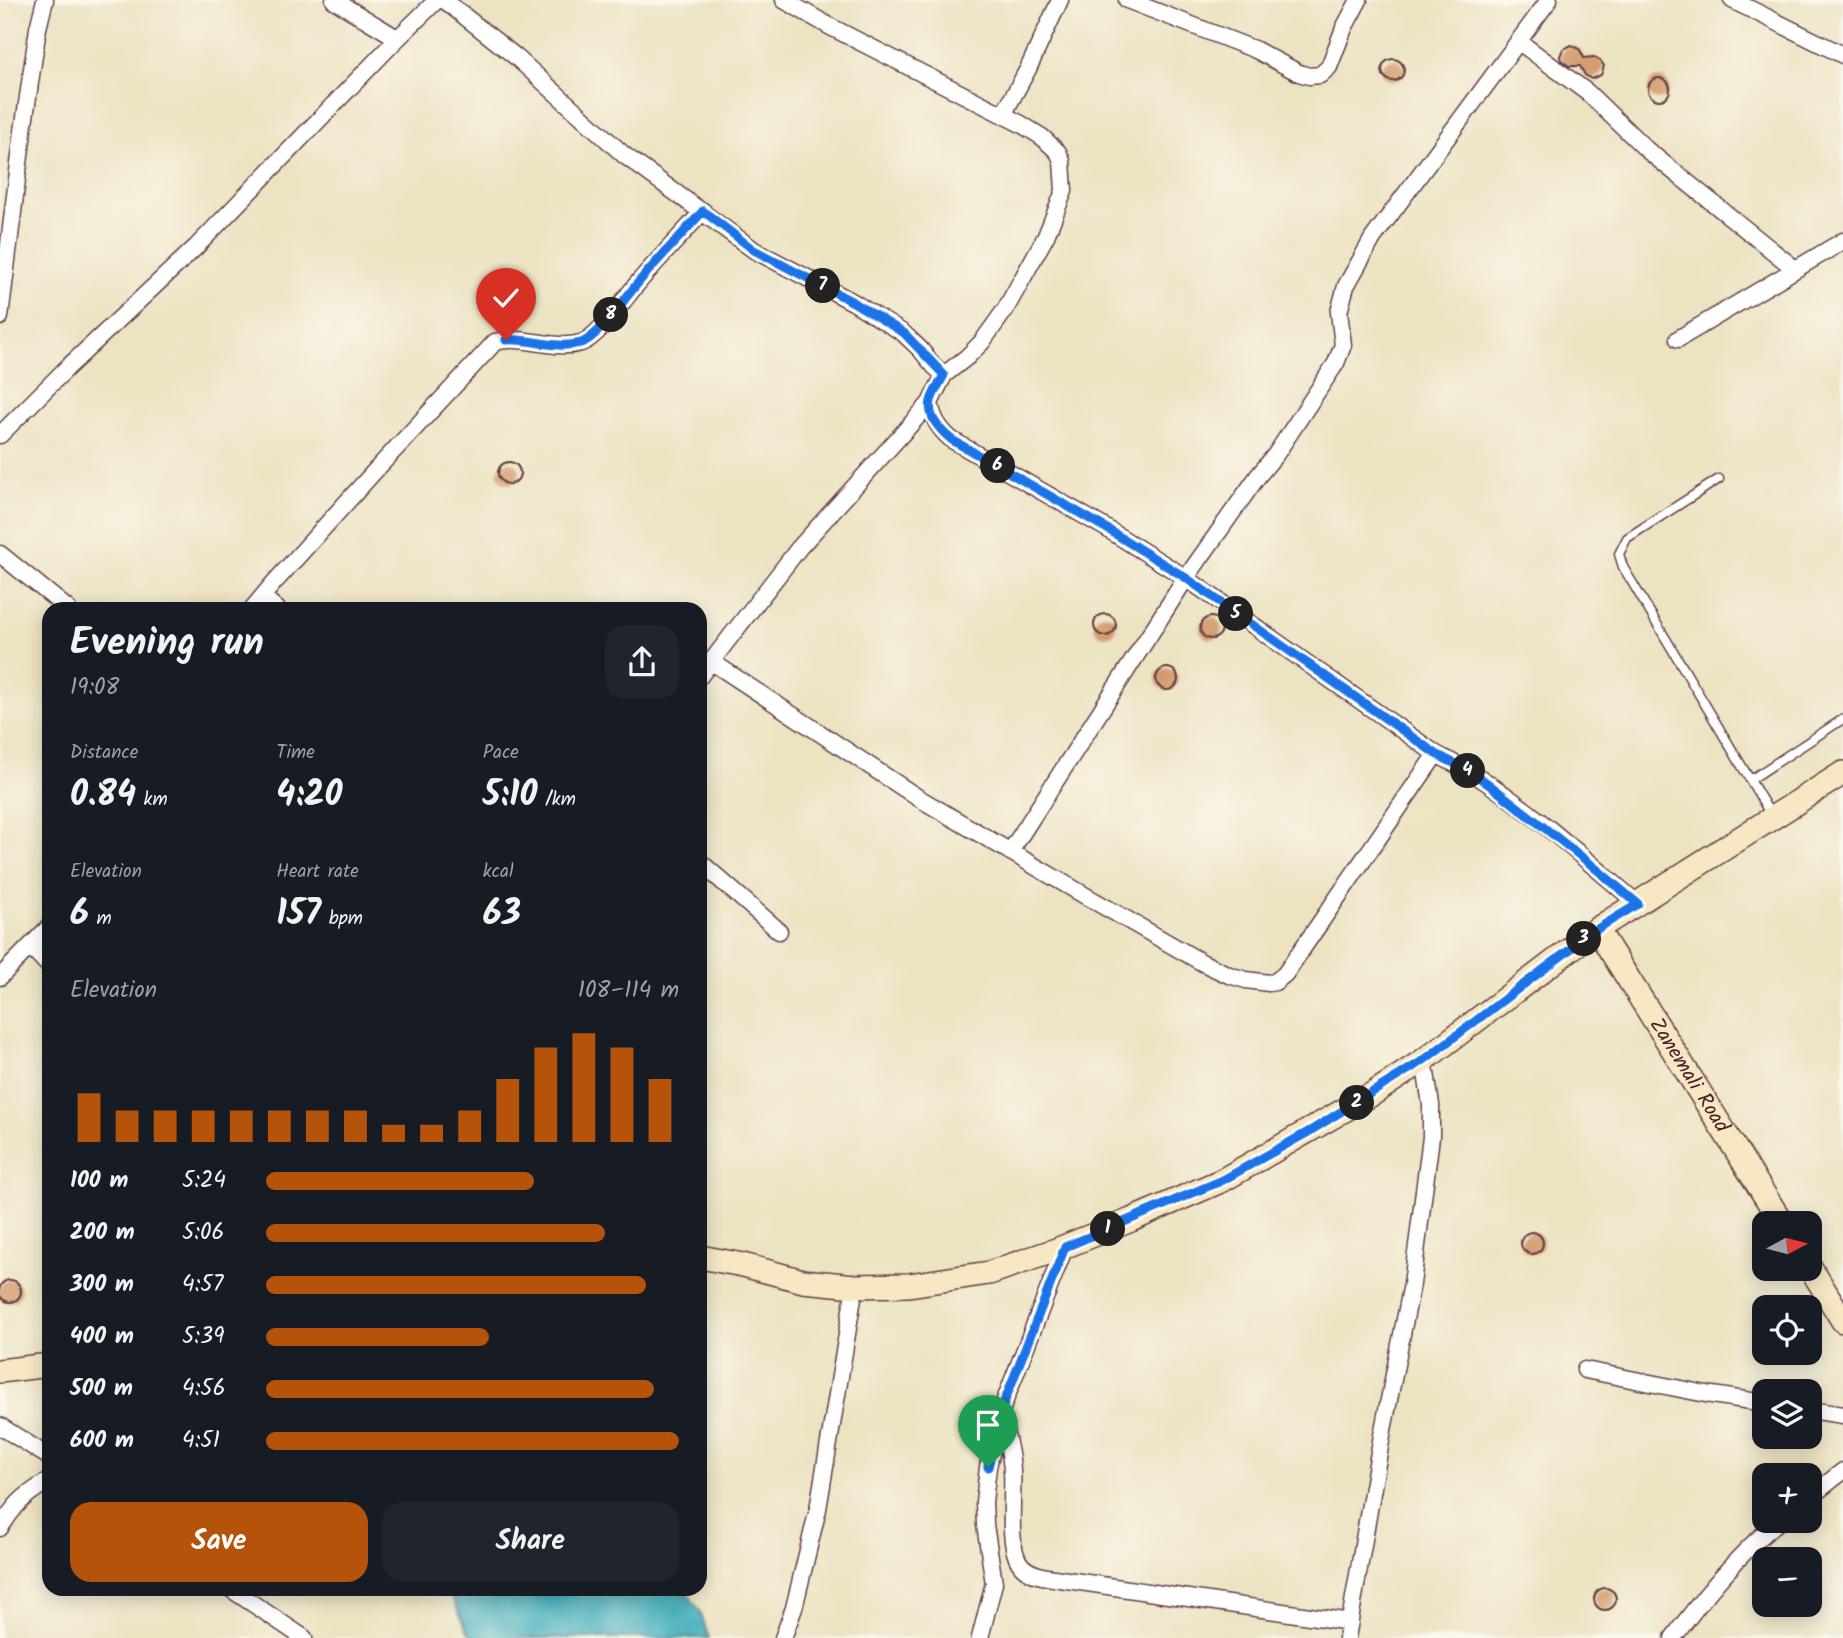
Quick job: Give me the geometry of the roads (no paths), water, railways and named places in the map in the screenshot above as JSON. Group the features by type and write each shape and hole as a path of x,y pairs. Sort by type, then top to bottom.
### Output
{"street":[{"path":"0,317 23,131 38,28 45,0"},
{"path":"334,0 397,38"},
{"path":"0,435 196,247 437,0"},
{"path":"444,0 516,57 624,155 754,250 864,308 904,333 944,375"},
{"path":"707,668 799,548 930,402 944,375 982,342 1005,310 1046,236 1064,191 1062,162 1058,152 1042,137 784,0"},
{"path":"1003,115 1060,0"},
{"path":"1127,0 1256,50 1310,76 1320,75 1329,67 1344,28 1359,0"},
{"path":"1010,852 1186,578 1276,454 1336,363 1343,345 1339,312 1346,286 1373,238 1549,0"},
{"path":"1732,0 1761,7 1843,55"},
{"path":"1518,41 1588,93 1647,150 1795,269"},
{"path":"259,602 382,463 495,342 515,339 557,346 588,340 703,211"},
{"path":"1678,338 1843,241"},
{"path":"930,402 937,425 952,440 1104,527 1186,578 1436,754 1473,773 1638,904"},
{"path":"0,554 59,602"},
{"path":"712,662 916,797 1010,852 1203,963 1229,975 1269,983 1285,974 1436,754"},
{"path":"707,1258 803,1280 855,1286 909,1285 974,1276 1065,1247 1223,1180 1310,1131 1424,1060 1597,929 1843,774"},
{"path":"707,868 779,931"},
{"name":"Zanemali Road","path":"1597,929 1774,1211"},
{"path":"0,978 42,934"},
{"path":"30,946 42,958"},
{"path":"1000,1413 1010,1446 1013,1474 1013,1547 1024,1569 1046,1577 1348,1630 1412,1284 1431,1137 1432,1105 1424,1060"},
{"path":"980,1638 994,1583 985,1525 984,1491 1000,1413 1065,1247"},
{"path":"1819,1281 1843,1321"},
{"path":"783,1638 794,1608 818,1509 855,1286"},
{"path":"0,1371 42,1366"},
{"path":"1585,1370 1752,1401"},
{"path":"1822,1412 1843,1415"},
{"path":"0,1426 42,1453"},
{"path":"1822,1488 1843,1472"},
{"path":"0,1528 26,1495 42,1485"},
{"path":"1673,1638 1727,1569 1763,1533"},
{"path":"241,1596 304,1638"}],"lane":[{"path":"1719,479 1627,538 1619,554 1623,568 1772,818"},
{"path":"1749,780 1843,719"}],"water":[{"path":"689,1596 700,1611 709,1638 475,1638 468,1632 452,1598"}]}
